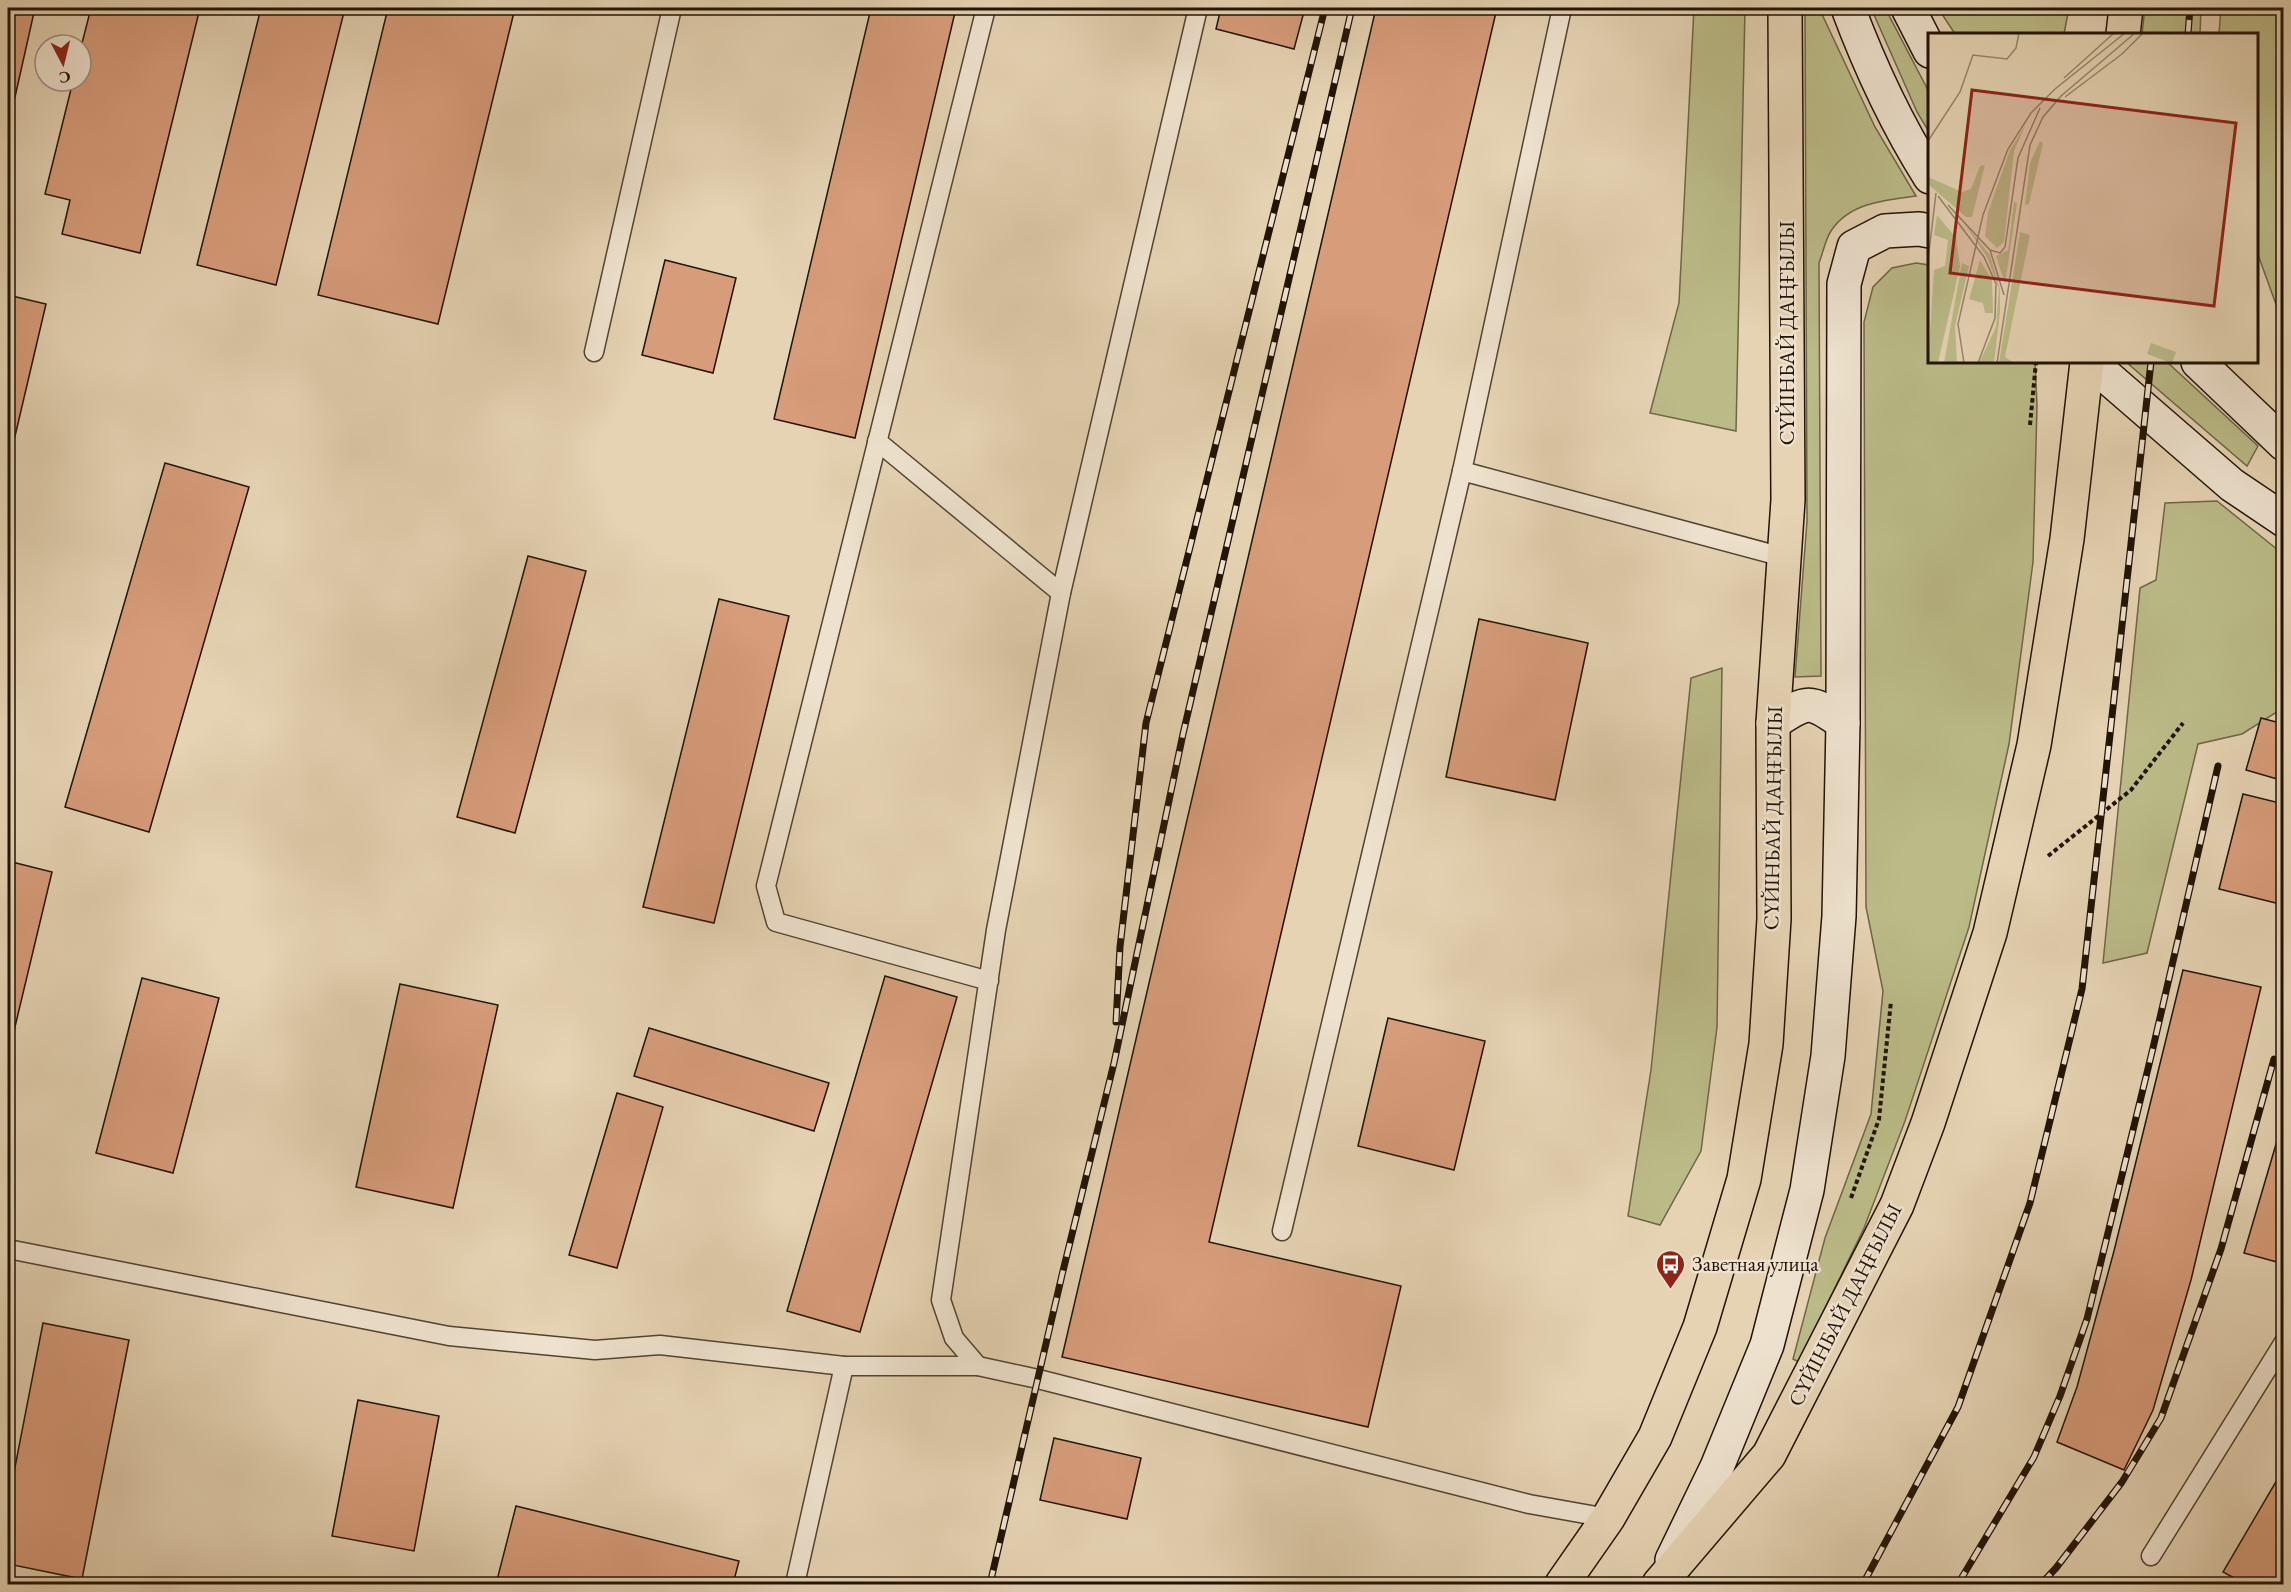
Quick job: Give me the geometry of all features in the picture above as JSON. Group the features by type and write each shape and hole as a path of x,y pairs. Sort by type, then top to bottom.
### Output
{"main road":[{"name":"СҮЙІНБАЙ ДАҢҒЫЛЫ","path":"1562,1584 1608,1518 1655,1437 1700,1327 1744,1179 1767,1044 1774,920 1773,723 1788,500 1785,8"},
{"path":"1848,8 1887,103 1928,175"},
{"path":"1908,8 1928,49"},
{"path":"2123,33 2126,8"},
{"name":"СҮЙІНБАЙ ДАҢҒЫЛЫ","path":"1661,1582 1718,1467 1767,1345 1807,1190 1828,1056 1839,916 1844,723 1844,284 1854,247 1885,231 1918,229 1928,231"},
{"name":"СҮЙІНБАЙ ДАҢҒЫЛЫ","path":"1661,1582 1769,1455 1897,1205 1928,1123 1990,933 2034,745 2067,539 2089,363"},
{"path":"2090,363 2232,485 2283,520"},
{"path":"2199,363 2283,444"},
{"path":"1773,723 1799,706 1818,706 1844,723"}],"lane":[{"path":"594,352 672,8"},
{"path":"986,8 766,886 776,922 989,981"},
{"path":"978,1366 954,1338 941,1300 996,930 1061,593 1198,8"},
{"path":"1282,1231 1462,471 1562,8"},
{"path":"877,441 1061,593"},
{"path":"1462,471 1784,557"},
{"path":"8,1249 448,1336 595,1350 660,1345 844,1366 978,1366 1038,1379 1530,1504 1608,1518"},
{"path":"2151,1556 2283,1342"},
{"path":"795,1584 844,1366"}],"path":[{"path":"2030,425 2036,363"},
{"path":"2048,856 2131,790 2183,723"},
{"path":"1851,1198 1880,1119 1891,1001"}],"green space":[{"path":"1694,8 1745,8 1736,431 1650,413 1679,303"},
{"path":"1805,8 1819,8 1875,127 1916,196 1869,204 1848,214 1831,231 1819,263 1821,676 1795,677 1807,521"},
{"path":"1871,8 1885,8 1928,90 1928,130 1917,112"},
{"path":"1938,8 2069,8 2064,33 1954,33"},
{"path":"2145,8 2201,8 2200,33 2142,33"},
{"path":"2221,8 2283,8 2283,313 2277,307 2258,255 2258,33 2219,33"},
{"path":"1916,263 1928,265 1928,363 2035,363 2037,405 2033,562 2009,744 1969,927 1905,1121 1864,1228 1799,1362 1793,1359 1825,1238 1871,1114 1883,991 1866,907 1864,322 1873,287 1892,268"},
{"path":"2127,363 2168,363 2258,446 2247,466"},
{"path":"2217,501 2283,554 2283,715 2275,713 2242,734 2198,744 2147,953 2103,963 2140,588 2156,580 2165,503"},
{"path":"1722,668 1717,1027 1701,1151 1660,1225 1628,1216 1651,1070 1691,678"}],"building":[{"path":"8,8 35,8 8,128"},
{"path":"91,8 200,8 140,253 62,234 70,200 45,194 70,93 93,93 93,33 85,33"},
{"path":"261,8 345,8 276,285 197,265"},
{"path":"388,8 515,8 438,324 318,295"},
{"path":"871,8 956,8 855,438 774,419"},
{"path":"1221,8 1305,8 1294,49 1216,29"},
{"path":"1376,8 1497,8 1209,1242 1401,1286 1368,1427 1062,1357"},
{"path":"665,260 736,278 713,373 642,355"},
{"path":"8,295 46,304 8,466"},
{"path":"165,463 249,487 149,832 65,807"},
{"path":"528,556 586,571 515,833 457,817"},
{"path":"719,599 789,616 714,923 643,907"},
{"path":"1479,619 1588,643 1555,800 1446,777"},
{"path":"2261,718 2284,724 2284,781 2246,770"},
{"path":"2243,794 2284,804 2284,905 2219,889"},
{"path":"8,861 52,872 8,1056"},
{"path":"2183,970 2261,987 2191,1280 2153,1410 2124,1470 2057,1442 2077,1387 2114,1251"},
{"path":"885,976 957,997 860,1332 787,1311"},
{"path":"142,978 219,998 173,1173 96,1153"},
{"path":"400,984 498,1005 453,1208 356,1187"},
{"path":"1388,1018 1485,1041 1454,1170 1358,1146"},
{"path":"649,1028 829,1083 814,1131 634,1076"},
{"path":"617,1093 663,1107 617,1268 569,1255"},
{"path":"2284,1117 2284,1264 2244,1253"},
{"path":"43,1323 129,1340 82,1579 8,1564 8,1503"},
{"path":"358,1400 439,1416 414,1551 332,1536"},
{"path":"1054,1438 1141,1458 1127,1519 1040,1500"},
{"path":"2284,1468 2284,1584 2245,1584 2223,1572"},
{"path":"516,1506 739,1561 733,1584 496,1584"}],"railway":[{"path":"1116,1022 1120,947 1146,723 1325,8"},
{"path":"990,1584 1114,1063 1183,734 1352,8"},
{"path":"2188,33 2190,8"},
{"path":"1863,1584 1958,1407 2030,1203 2082,989 2151,363"},
{"path":"1958,1584 2034,1457 2060,1396 2087,1319 2218,766"},
{"path":"2041,1584 2122,1482 2161,1418 2221,1249 2274,1059"}],"place":[{"name":"Заветная улица","path":"1671,1290"}]}
